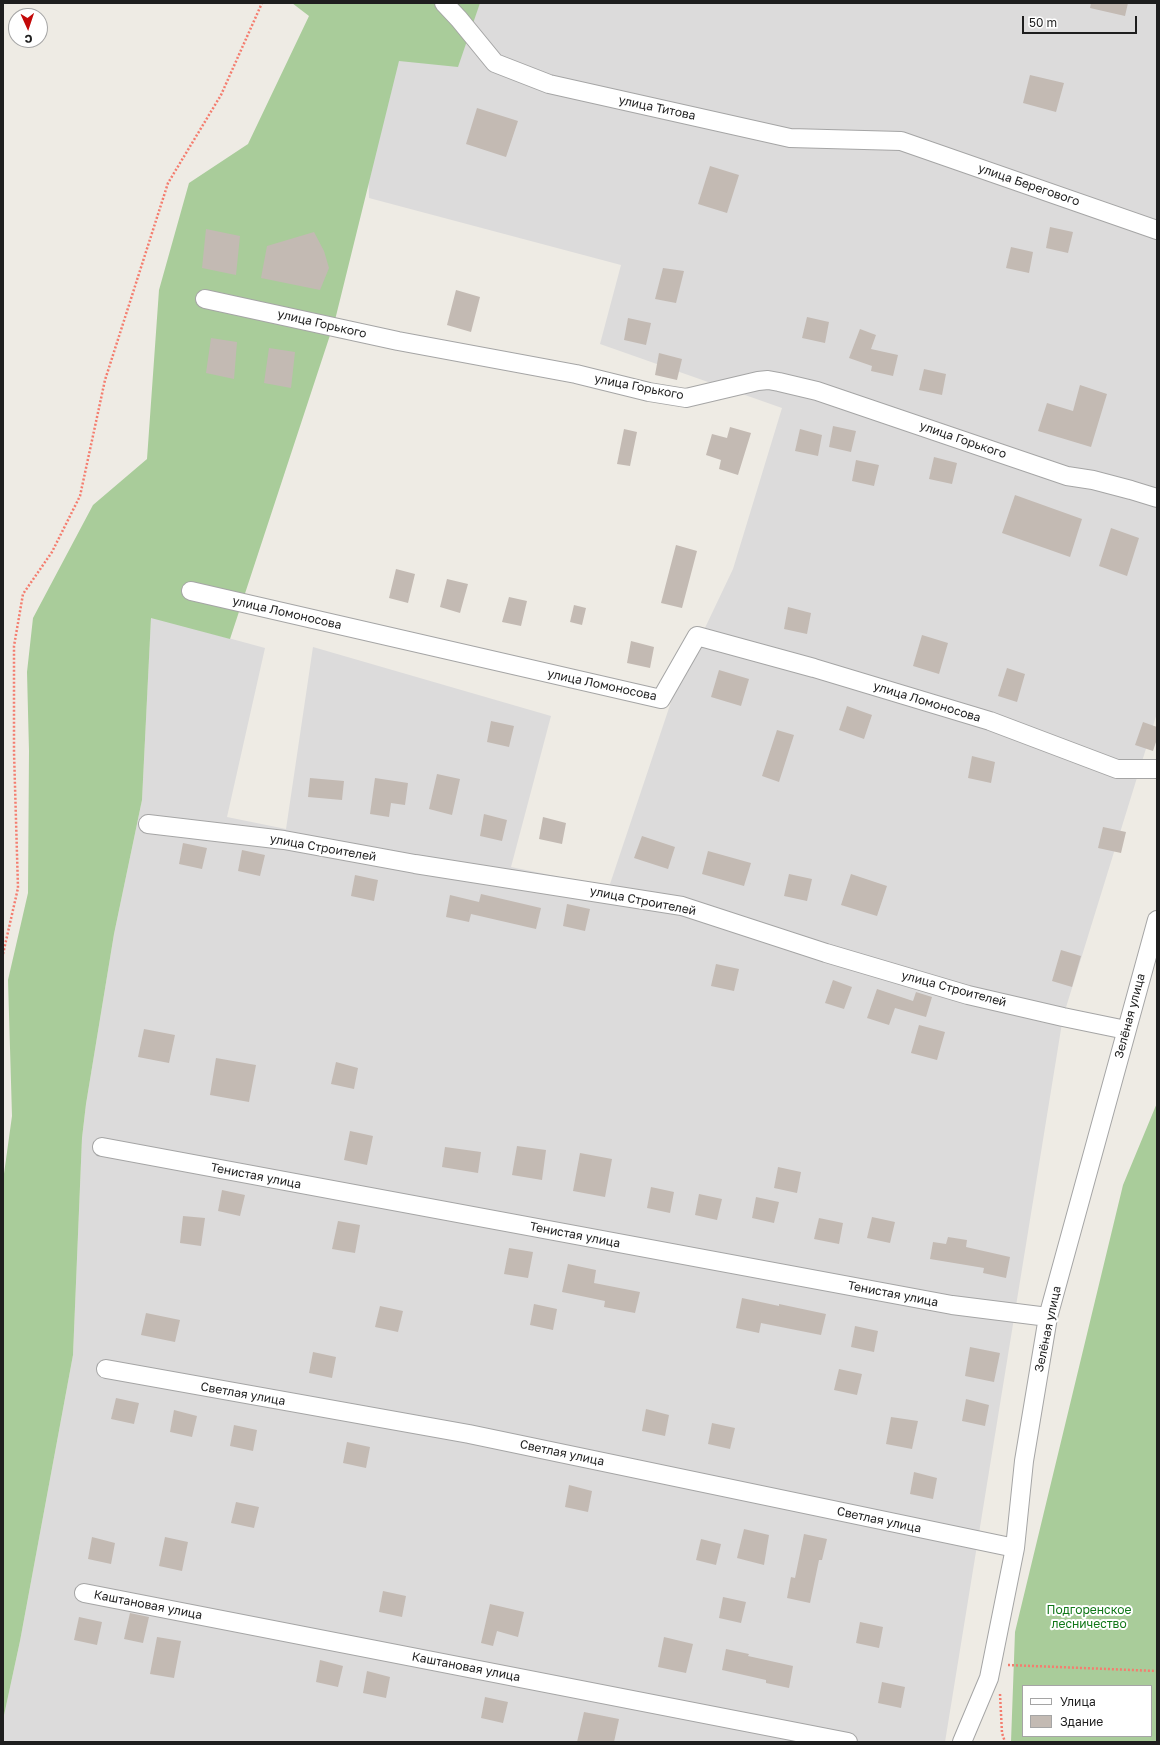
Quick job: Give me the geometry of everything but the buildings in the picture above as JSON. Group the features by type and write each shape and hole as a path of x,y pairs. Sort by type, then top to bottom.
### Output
{"street":[{"name":"улица Титова","path":"444,3 460,19 495,63 549,84 790,138 901,141"},
{"name":"улица Берегового","path":"901,141 1157,230"},
{"name":"улица Горького","path":"205,299 398,341 576,374 649,392 686,398 758,381 768,380 779,382 817,390 1067,476 1124,488 1157,498"},
{"name":"улица Ломоносова","path":"191,591 661,699 697,636 814,668 990,721 1118,769 1157,769"},
{"name":"улица Строителей","path":"148,824 284,840 415,864 682,906 826,953 968,995 1126,1030"},
{"name":"Зелёная улица","path":"962,1742 989,1678 1016,1548 1024,1461 1048,1317 1157,920"},
{"name":"Тенистая улица","path":"102,1147 945,1304 1048,1317"},
{"name":"Светлая улица","path":"106,1369 469,1434 1016,1548"},
{"name":"Каштановая улица","path":"84,1593 848,1742"}],"path":[{"path":"3,954 18,888 14,752 14,646 23,594 52,552 80,496 105,380 168,183 221,95 262,3"},
{"path":"991,1665 1157,1671"},
{"path":"999,1691 1001,1698 1002,1733 1005,1742"}],"shaded area":[{"path":"363,3 1157,3 1157,713 1063,1017 945,1742 3,1742 3,1720 20,1641 73,1355 82,1138 86,1104 114,934 142,800 151,617 265,648 227,817 286,829 313,647 551,716 511,867 609,887 674,693 733,569 782,408 600,344 621,265 369,198"}],"green space":[{"path":"292,3 480,3 458,67 399,61 335,320 230,639 151,618 142,800 114,934 86,1104 82,1138 73,1355 20,1641 3,1720 3,1181 12,1116 8,980 28,893 29,751 27,672 33,618 93,505 147,459 159,290 189,183 248,144 309,16"},
{"name":"Подгоренское лесничество","path":"1157,1103 1157,1742 1011,1742 1015,1632 1123,1185"}]}
